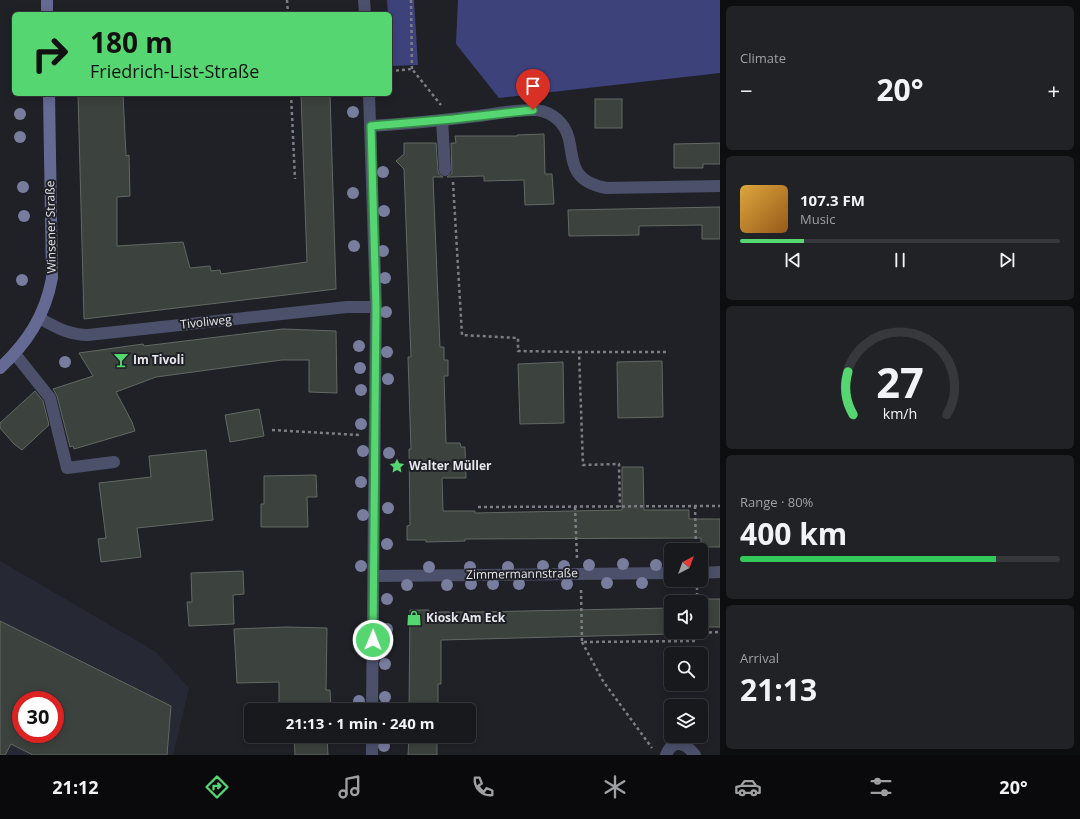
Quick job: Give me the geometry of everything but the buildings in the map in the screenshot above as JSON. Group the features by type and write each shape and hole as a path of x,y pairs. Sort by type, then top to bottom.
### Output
{"main road":[{"path":"47,0 47,12"},
{"name":"Winsener Straße","path":"0,368 15,354 31,333 47,300 52,278 49,96"}],"street":[{"path":"364,0 365,12"},
{"path":"369,96 376,307 372,703"},
{"path":"371,126 447,120 533,110 548,113 561,123 568,132 572,160 576,170 588,182 606,188 720,186"},
{"path":"445,170 447,120"},
{"name":"Tivoliweg","path":"39,318 69,333 76,335 88,335 347,307 376,307"},
{"path":"15,354 50,398 67,468 114,462"},
{"path":"708,573 720,572"},
{"name":"Zimmermannstraße","path":"374,576 664,573"},
{"path":"372,743 372,755"},
{"path":"661,754 672,746 684,744 690,748 695,755"}],"path":[{"path":"287,0 288,12"},
{"path":"411,0 412,69 447,120"},
{"path":"392,71 412,69"},
{"path":"291,96 295,179"},
{"path":"445,170 453,174 462,335 518,338 518,350 666,352"},
{"path":"579,352 583,465 619,464 620,507"},
{"path":"272,430 375,436"},
{"path":"696,506 696,543"},
{"path":"478,508 720,506"},
{"path":"575,507 582,642 603,681 652,750 661,754"},
{"path":"708,632 720,632"},
{"path":"582,642 697,641 697,639"}],"shaded area":[{"path":"387,0 414,0 418,65 392,66 392,12 388,12"},
{"path":"458,0 720,0 720,73 499,98 456,44"},
{"path":"0,561 156,652 189,688 173,755 0,755"}],"place":[{"name":"Im Tivoli","path":"121,360"},
{"name":"Walter Müller","path":"397,466"},
{"name":"Kiosk Am Eck","path":"414,618"}],"route":[{"path":"373,640 376,307 371,126 533,110"}]}
